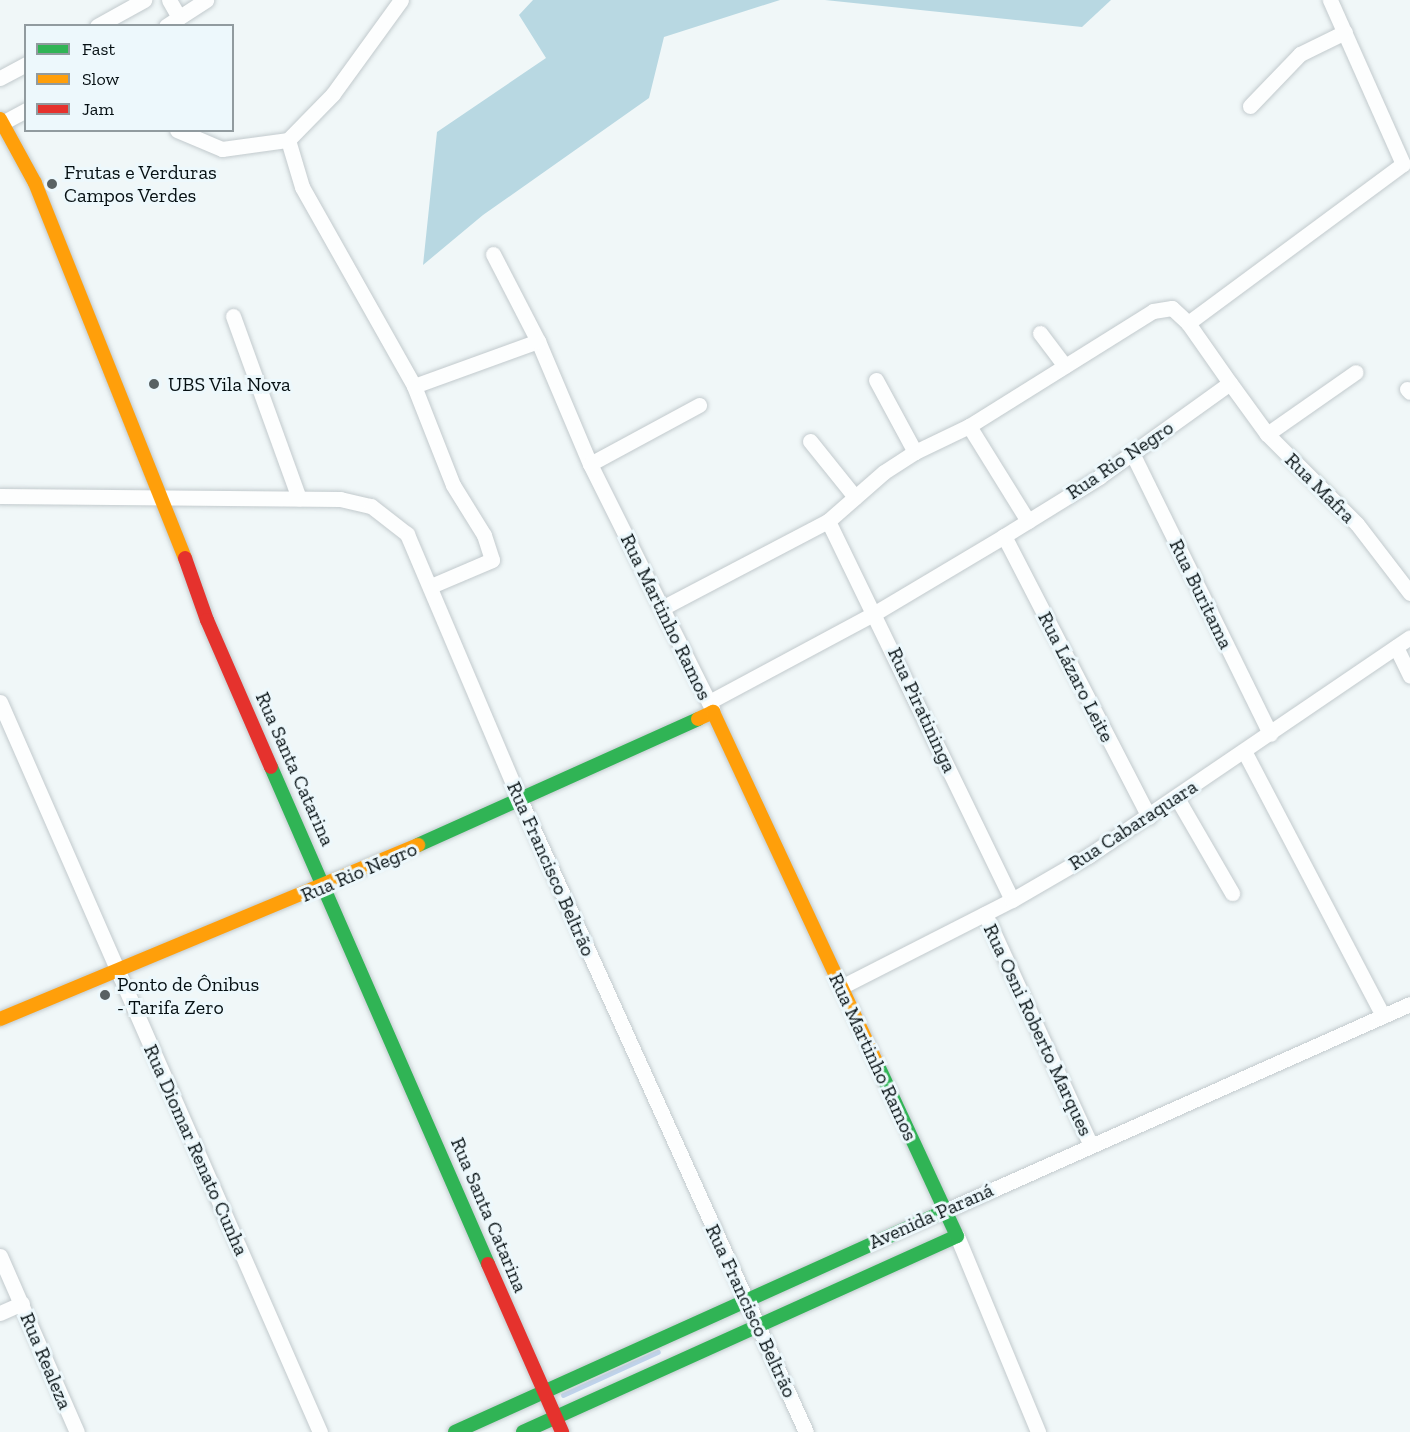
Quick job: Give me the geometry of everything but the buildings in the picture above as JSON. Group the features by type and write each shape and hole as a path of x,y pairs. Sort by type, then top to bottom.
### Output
{"street":[{"path":"101,24 144,0"},
{"path":"169,0 172,21 206,0"},
{"path":"1188,323 1403,164 1330,0"},
{"path":"182,132 222,149 288,140 328,100 398,3"},
{"path":"1250,106 1300,54 1345,33"},
{"path":"0,78 24,65"},
{"path":"1,122 24,111"},
{"name":"Rua Santa Catarina","path":"1,122 35,183 121,403 164,498 195,591 327,886 562,1432"},
{"path":"288,140 310,206 414,386 453,485 484,535 492,560 430,586"},
{"name":"Rua Martinho Ramos","path":"494,254 538,341 590,464 711,707 945,1210 1038,1432"},
{"path":"662,608 828,521 855,497 915,452 969,426 1164,306 1172,308 1188,323 1230,383"},
{"path":"233,316 299,498"},
{"path":"1040,333 1065,366"},
{"path":"414,386 538,341"},
{"path":"1267,434 1356,372"},
{"path":"876,380 915,452"},
{"name":"Rua Mafra","path":"1230,383 1267,434 1358,524 1410,593"},
{"name":"Rua Rio Negro","path":"0,1020 327,886 521,802 711,707 1004,536 1132,453 1230,383"},
{"path":"590,464 699,405"},
{"path":"969,426 1028,521"},
{"path":"810,441 855,497"},
{"name":"Rua Buritama","path":"1132,453 1270,734"},
{"name":"Rua Francisco Beltrão","path":"0,496 299,498 358,502 386,514 408,534 455,654 806,1432"},
{"name":"Rua Piratininga","path":"828,521 875,613 1012,900"},
{"name":"Rua Lázaro Leite","path":"1004,536 1149,817"},
{"name":"Rua Cabaraquara","path":"841,987 1012,900 1149,817 1410,637"},
{"path":"1396,647 1410,676"},
{"name":"Rua Diomar Renato Cunha","path":"0,702 320,1432"},
{"path":"1244,751 1383,1016"},
{"path":"1177,798 1232,893"},
{"name":"Rua Osni Roberto Marques","path":"985,914 1091,1145"},
{"name":"Avenida Paraná","path":"455,1432 544,1391 747,1304 945,1210 1410,1004"},
{"name":"Avenida Paraná","path":"523,1432 957,1236"},
{"name":"Rua Realeza","path":"0,1257 77,1432"},
{"path":"0,1313 22,1303"}],"shaded area":[{"path":"533,0 780,0 664,37 649,98 483,215 423,265 437,132 546,58 519,15"},
{"path":"825,0 1111,0 1082,27"}],"waterway":[{"path":"563,1395 658,1352"}],"traffic: fast":[{"path":"418,845 698,719"},
{"path":"271,767 488,1264"},
{"path":"523,1432 957,1236 877,1064"},
{"path":"455,1432 945,1211"}],"traffic: slow":[{"path":"0,119 35,183 185,558"},
{"path":"698,719 713,712 877,1064"},
{"path":"0,1019 418,845"}],"traffic: jam":[{"path":"185,558 207,620 271,767"},
{"path":"488,1264 562,1432"}],"place":[{"name":"Frutas e Verduras Campos Verdes","path":"52,184"},
{"name":"UBS Vila Nova","path":"154,384"},
{"name":"Ponto de Ônibus - Tarifa Zero","path":"105,995"}]}
